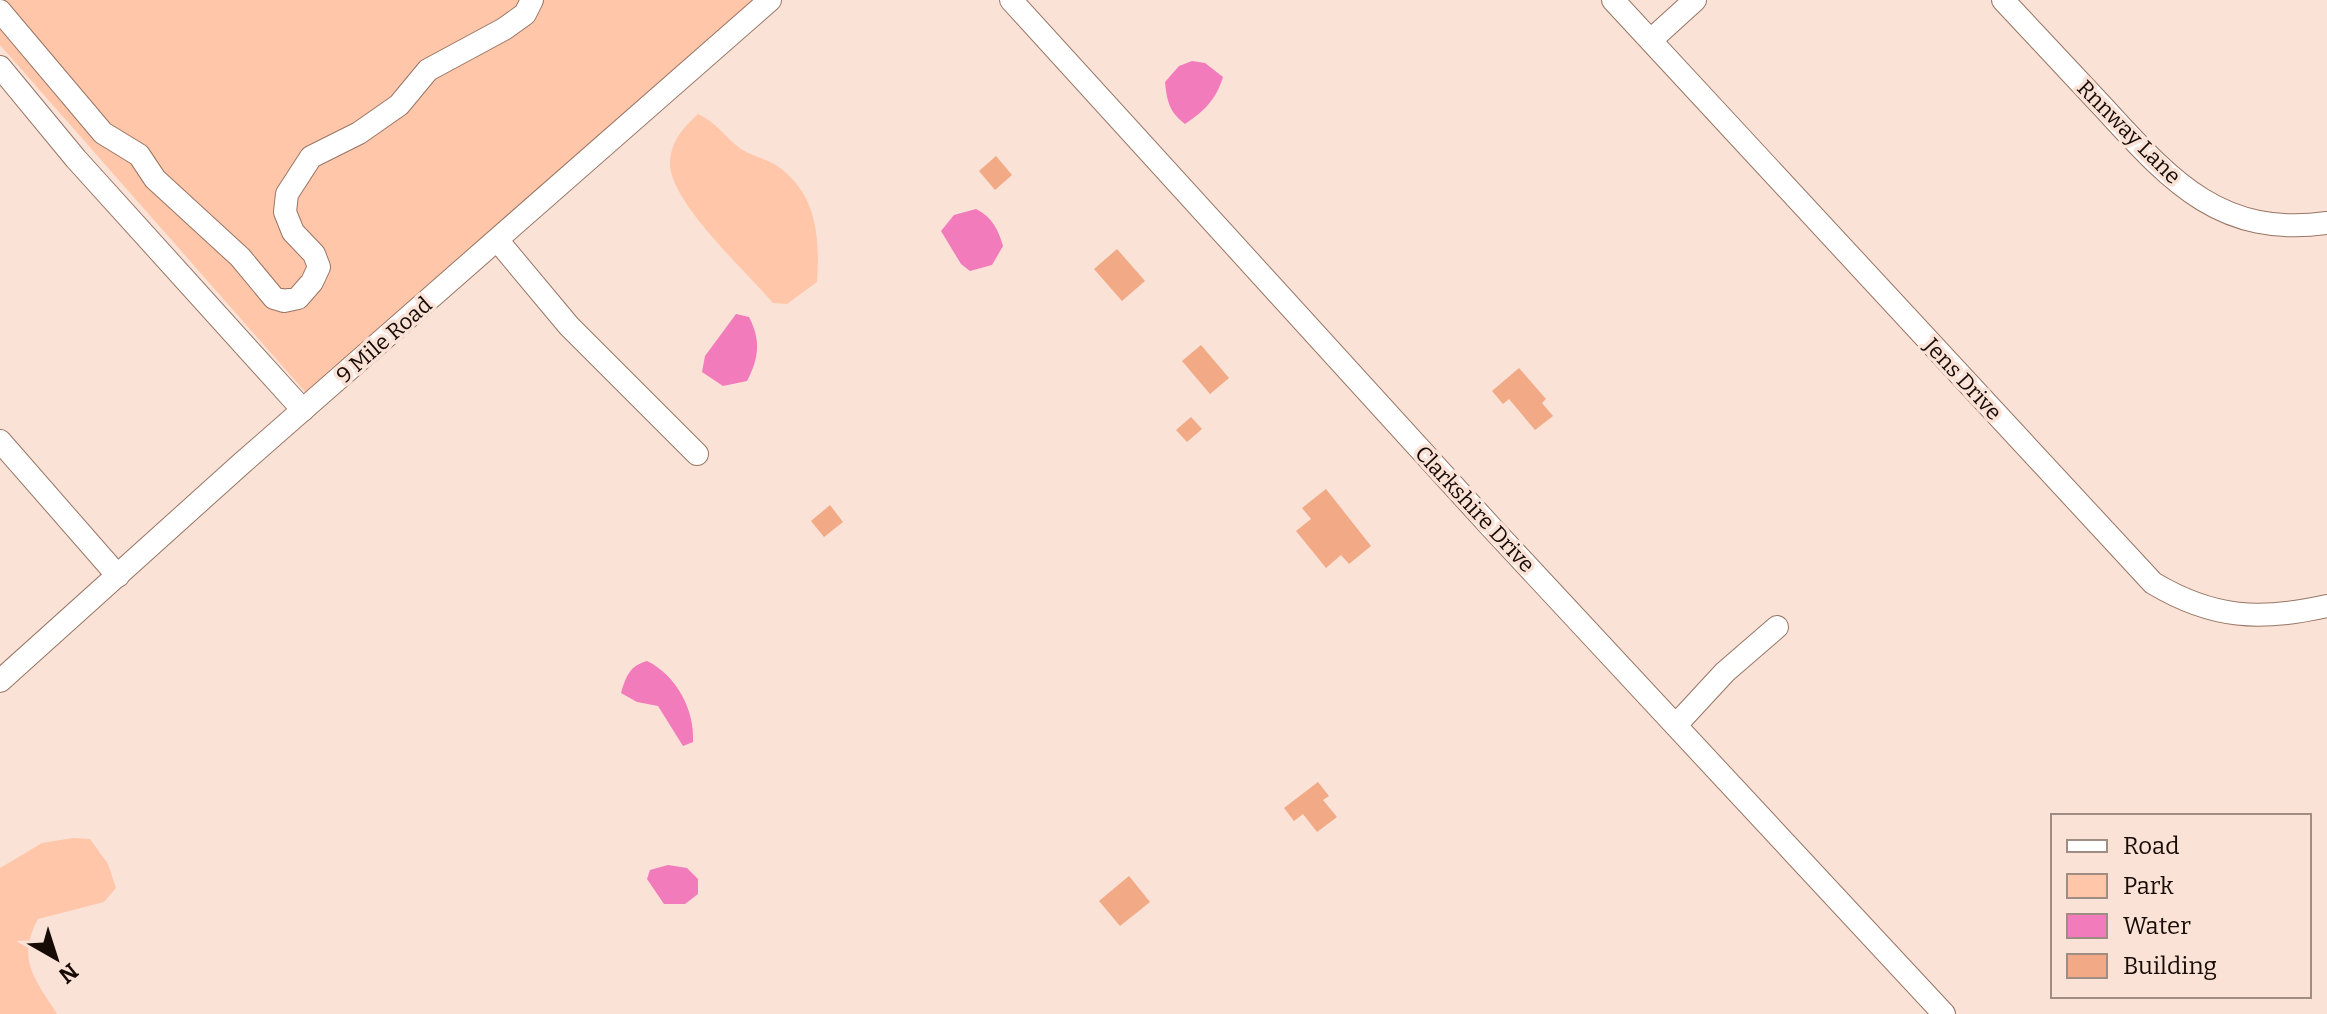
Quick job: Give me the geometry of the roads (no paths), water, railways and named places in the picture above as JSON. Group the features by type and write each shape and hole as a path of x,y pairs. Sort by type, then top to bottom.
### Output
{"street":[{"path":"0,11 103,133 139,155 155,179 240,257 274,298 284,301 298,298 312,282 319,267 314,254 293,232 285,212 287,194 311,157 359,133 399,105 428,70 504,29 525,14 532,0"},
{"name":"9 Mile Road","path":"0,681 770,0"},
{"name":"Clarkshire Drive","path":"1011,0 1944,1014"},
{"name":"Jens Drive","path":"1613,0 2153,583 2184,601 2246,615 2285,614 2327,606"},
{"path":"1651,40 1695,0"},
{"name":"Rnnway Lane","path":"2003,0 2169,179 2205,201 2256,221 2271,225 2327,223"},
{"path":"0,67 76,159 303,410"},
{"path":"498,241 569,326 697,454"},
{"path":"0,441 118,576"},
{"path":"1676,725 1725,672 1777,627"}],"water":[{"path":"1192,61 1205,63 1223,77 1208,104 1185,124 1170,106 1165,82 1179,66"},
{"path":"976,209 994,224 1003,246 992,265 970,271 961,264 941,231 954,215"},
{"path":"736,314 749,317 757,341 756,357 747,381 723,386 702,372 705,356"},
{"path":"647,661 667,675 682,695 691,718 693,742 683,746 658,706 637,702 621,693 632,669"},
{"path":"668,865 687,868 698,879 698,894 685,904 664,904 647,879 650,870"}]}
